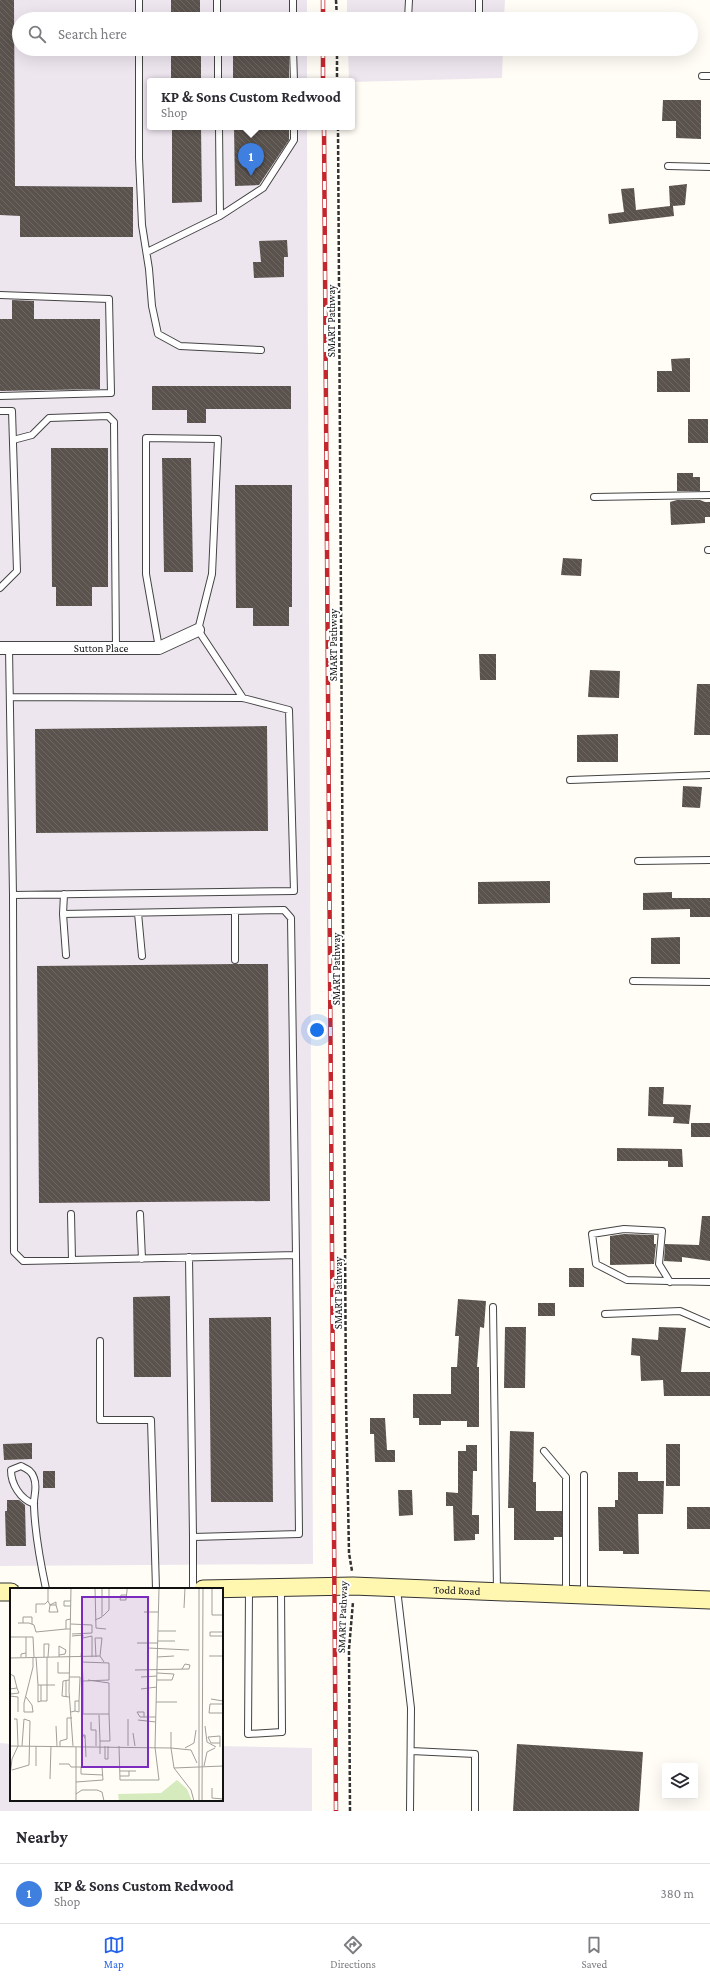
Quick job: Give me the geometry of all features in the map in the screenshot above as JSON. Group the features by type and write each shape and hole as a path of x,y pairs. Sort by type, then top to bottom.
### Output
{"main road":[{"name":"Todd Road","path":"223,1589 353,1586 497,1593 710,1600"}],"street":[{"name":"Sutton Place","path":"4,648 160,648 198,630"}],"lane":[{"path":"139,0 139,12"},
{"path":"217,0 217,12"},
{"path":"293,0 293,12"},
{"path":"408,12 409,0"},
{"path":"479,0 479,12"},
{"path":"139,56 139,158 142,225 147,252 152,306 158,334 180,346 261,350"},
{"path":"218,56 218,78"},
{"path":"294,56 294,78"},
{"path":"702,76 710,76"},
{"path":"219,130 220,216"},
{"path":"147,252 220,216 263,188 294,140 294,130"},
{"path":"668,166 710,166"},
{"path":"0,295 109,299 111,393 0,396"},
{"path":"0,411 12,411 17,571 0,588"},
{"path":"13,440 32,434 49,418 108,416 114,422 116,648"},
{"path":"160,648 146,574 146,438 218,439 212,574 198,630 243,698"},
{"path":"594,496 710,495"},
{"path":"4,648 10,697 14,895 14,1252 23,1261 296,1254"},
{"path":"10,697 243,698 289,710 294,891 14,895"},
{"path":"570,780 710,774"},
{"path":"638,861 710,860"},
{"path":"64,894 66,955"},
{"path":"64,914 284,910 291,918 299,1534 193,1537"},
{"path":"235,912 235,960"},
{"path":"138,913 142,956"},
{"path":"633,981 710,982"},
{"path":"71,1214 72,1260"},
{"path":"140,1214 142,1259"},
{"path":"670,1282 659,1264 662,1231 624,1229 592,1234 596,1264 627,1280 670,1282 710,1282"},
{"path":"189,1257 193,1588"},
{"path":"494,1307 497,1593"},
{"path":"604,1314 680,1311 710,1324"},
{"path":"100,1341 100,1420 151,1420 156,1588"},
{"path":"544,1451 566,1477 566,1595"},
{"path":"34,1504 27,1501 16,1488 11,1478 11,1470 21,1466 30,1470 34,1478 36,1489 34,1504 38,1556 46,1588"},
{"path":"584,1475 584,1596"},
{"path":"249,1588 248,1734 282,1732 281,1587"},
{"path":"397,1589 411,1708 410,1811"},
{"path":"411,1751 475,1754 475,1811"}],"path":[{"path":"336,0 337,12"},
{"path":"337,56 337,78"},
{"name":"SMART Pathway","path":"338,130 346,1400 349,1553 353,1586 349,1649 350,1811"}],"shaded area":[{"path":"0,0 307,0 307,12 12,12 12,56 307,56 307,78 147,78 147,130 307,130 313,1564 0,1566"},
{"path":"347,0 505,0 504,12 347,12"},
{"path":"348,56 503,56 502,78 355,82 355,78 349,78"},
{"path":"0,1743 10,1744 10,1801 223,1801 223,1746 312,1748 312,1811 0,1811"}],"building":[{"path":"0,0 14,0 14,12 12,12 12,56 14,56 15,186 133,187 133,237 20,237 20,216 0,215"},
{"path":"171,0 200,0 200,12 171,12"},
{"path":"171,56 201,56 201,78 171,78"},
{"path":"233,56 289,56 289,78 233,78"},
{"path":"663,100 701,100 701,139 676,138 676,121 662,121"},
{"path":"172,130 201,130 202,202 172,203"},
{"path":"234,130 289,130 289,140 259,185 235,186"},
{"path":"687,184 685,205 673,206 674,216 609,224 608,214 624,212 621,189 634,188 636,210 670,206 669,186"},
{"path":"287,240 288,257 284,257 284,277 254,278 253,262 261,262 259,241"},
{"path":"12,300 34,301 34,319 100,319 100,389 0,391 0,319 12,319"},
{"path":"690,358 690,392 657,392 657,371 672,371 671,359"},
{"path":"152,386 291,386 291,409 206,409 206,423 187,423 187,410 152,410"},
{"path":"688,419 708,419 708,443 688,443"},
{"path":"51,448 108,448 108,587 92,587 92,606 56,606 56,587 52,587"},
{"path":"162,458 191,458 193,572 164,572"},
{"path":"677,473 693,473 693,477 700,477 700,491 677,491"},
{"path":"235,485 292,485 292,607 289,607 289,626 253,626 253,608 236,608"},
{"path":"677,500 700,500 710,502 710,517 705,517 705,523 671,525 670,502"},
{"path":"563,558 582,559 581,576 561,575"},
{"path":"479,654 496,654 496,680 480,680"},
{"path":"590,670 620,671 619,698 588,697"},
{"path":"697,684 710,684 710,735 694,735"},
{"path":"267,726 268,831 36,833 35,729"},
{"path":"618,734 618,762 577,762 577,735"},
{"path":"683,786 702,787 700,808 682,807"},
{"path":"550,881 550,903 478,904 478,882"},
{"path":"672,892 672,898 710,898 710,917 690,917 690,909 643,910 643,893"},
{"path":"680,937 680,964 651,964 651,938"},
{"path":"268,964 270,1201 39,1203 37,966"},
{"path":"649,1087 664,1087 663,1104 691,1105 689,1124 673,1123 674,1117 648,1116"},
{"path":"691,1123 710,1123 710,1137 691,1137"},
{"path":"617,1148 682,1149 683,1167 668,1167 668,1161 617,1161"},
{"path":"702,1216 710,1216 710,1261 682,1257 682,1262 664,1261 665,1244 699,1245"},
{"path":"624,1234 654,1235 654,1244 656,1244 654,1264 610,1265 610,1236"},
{"path":"569,1268 584,1268 584,1287 569,1287"},
{"path":"170,1296 171,1377 134,1377 133,1297"},
{"path":"458,1299 486,1301 484,1328 480,1327 477,1367 479,1367 479,1427 467,1427 467,1421 441,1421 441,1425 419,1425 419,1418 413,1418 413,1394 451,1394 451,1367 457,1367 459,1336 455,1336"},
{"path":"538,1303 555,1303 555,1316 538,1316"},
{"path":"271,1317 273,1502 211,1502 209,1318"},
{"path":"505,1327 526,1327 525,1388 504,1388"},
{"path":"659,1327 686,1328 681,1372 710,1372 710,1396 664,1396 663,1380 641,1381 640,1356 631,1355 632,1338 658,1340"},
{"path":"370,1418 385,1418 387,1450 395,1450 395,1462 375,1462 374,1434 370,1434"},
{"path":"510,1431 534,1432 533,1482 536,1482 536,1511 562,1511 562,1537 554,1537 554,1540 514,1540 514,1508 508,1508"},
{"path":"32,1443 32,1459 4,1460 3,1444"},
{"path":"666,1444 680,1444 680,1486 666,1486"},
{"path":"466,1445 477,1445 477,1471 473,1471 472,1515 479,1515 479,1534 475,1534 475,1540 454,1541 453,1506 446,1506 446,1492 458,1493 458,1451 466,1451"},
{"path":"43,1471 55,1471 55,1488 43,1488"},
{"path":"618,1472 638,1472 638,1481 664,1481 663,1514 638,1514 639,1554 623,1554 623,1551 599,1551 598,1507 615,1507 615,1500 618,1500"},
{"path":"398,1490 412,1490 413,1515 399,1516"},
{"path":"7,1500 19,1500 25,1505 26,1546 6,1546 5,1511 7,1511"},
{"path":"687,1507 710,1507 710,1529 687,1529"},
{"path":"517,1744 643,1752 639,1811 513,1811"}],"railway":[{"path":"323,0 323,12"},
{"path":"323,56 323,78"},
{"path":"324,130 336,1811"}],"place":[{"name":"KP & Sons Custom Redwood","path":"251,176"}]}
